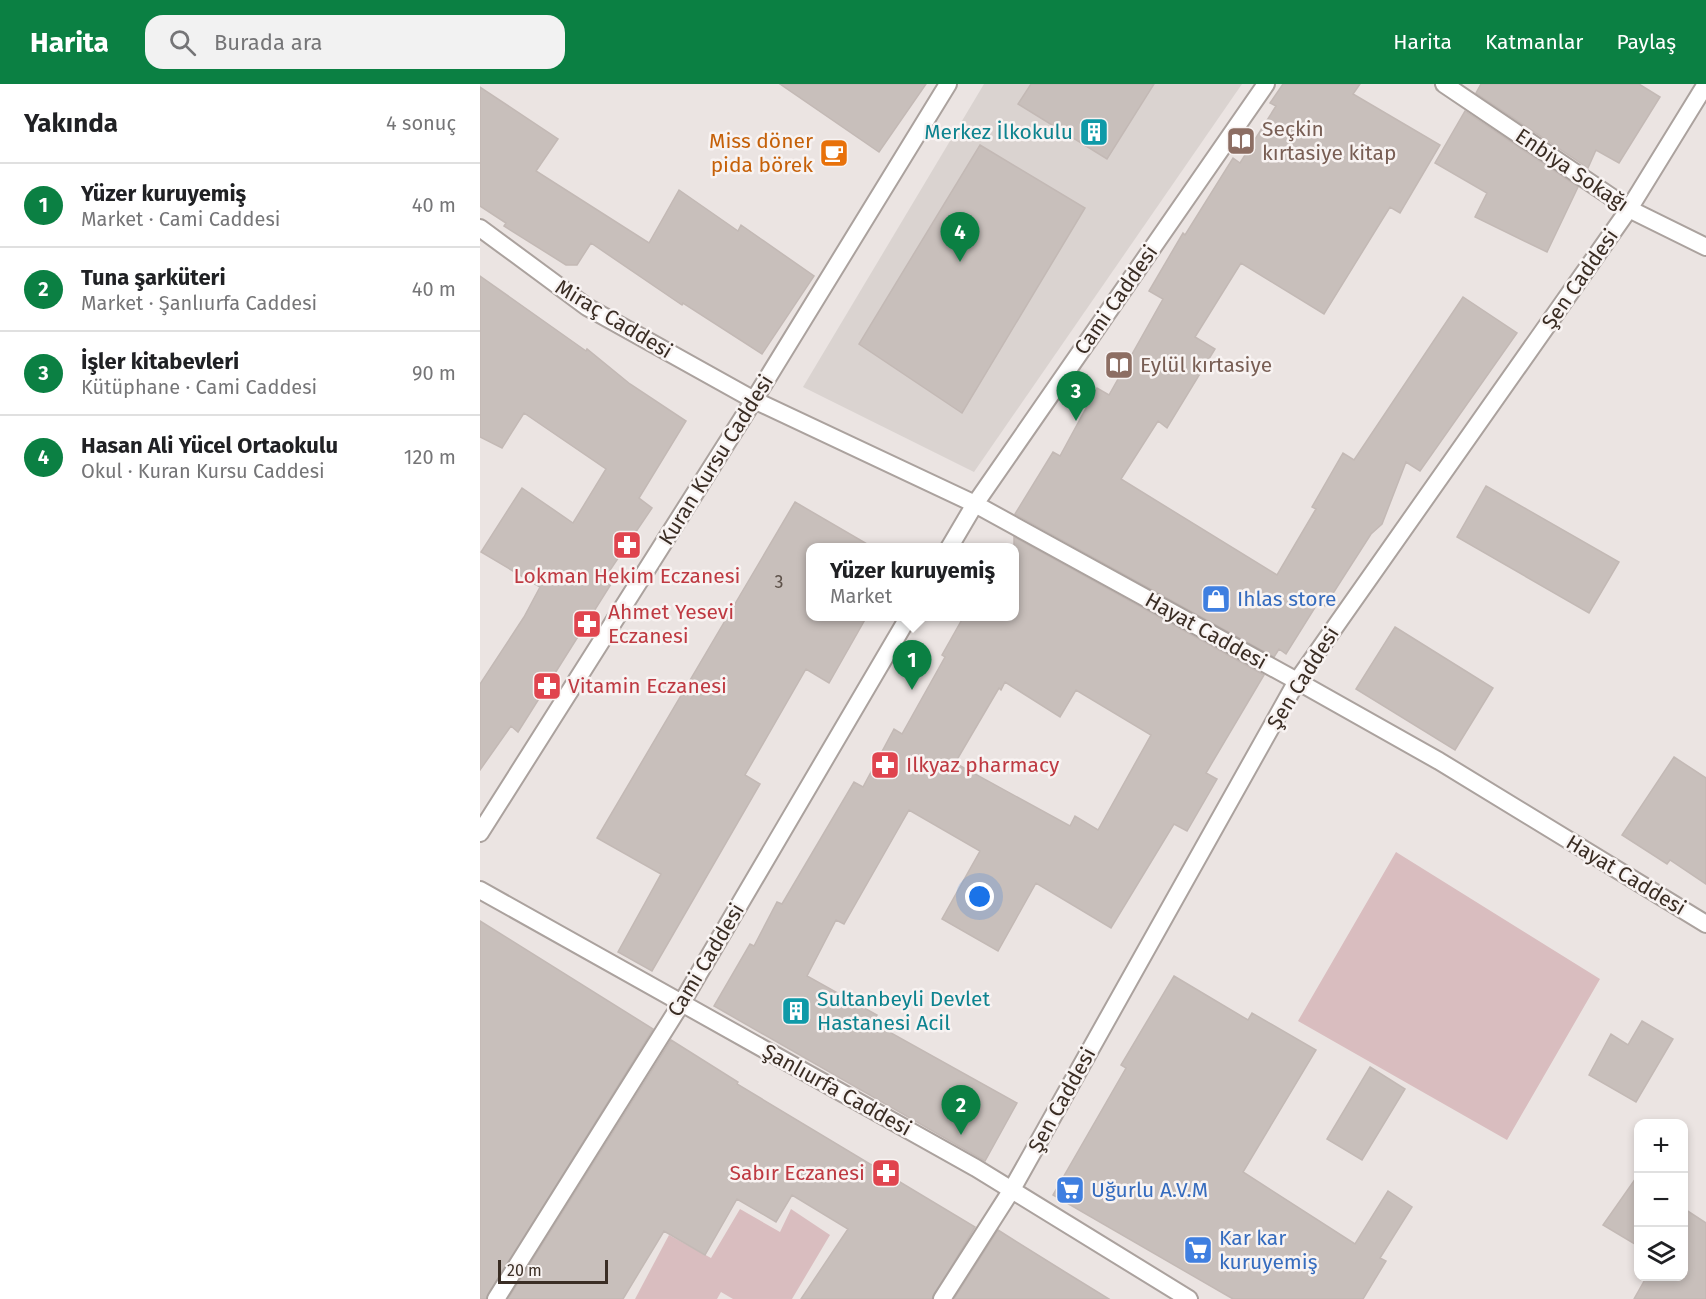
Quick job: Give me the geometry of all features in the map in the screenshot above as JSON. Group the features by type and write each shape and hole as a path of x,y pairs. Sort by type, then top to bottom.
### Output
{"street":[{"name":"Kuran Kursu Caddesi","path":"480,833 754,400 948,84"},
{"name":"Cami Caddesi","path":"952,543 975,504 1266,84"},
{"name":"Enbiya Sokağı","path":"1444,84 1629,209 1706,247"},
{"name":"Şen Caddesi","path":"942,1299 1011,1191 1297,681 1629,209 1706,84"},
{"name":"Miraç Caddesi","path":"480,228 587,307 754,400"},
{"name":"Hayat Caddesi","path":"754,400 975,504 1297,681 1439,761 1706,924"},
{"name":"Cami Caddesi","path":"496,1299 681,1004 906,621"},
{"name":"Şanlıurfa Caddesi","path":"480,890 976,1167 1011,1191 1189,1299"}],"shaded area":[{"path":"984,84 1242,84 974,472 803,387"},
{"path":"1396,852 1600,979 1507,1140 1298,1021"},
{"path":"740,1209 780,1232 791,1209 830,1235 792,1299 733,1299 721,1292 717,1299 635,1299 669,1235 711,1258"}],"building":[{"path":"780,84 926,84 879,152"},
{"name":"Merkez İlkokulu","path":"1031,84 1154,84 1107,159 1018,104"},
{"path":"1283,84 1360,84 1353,94 1440,145 1400,213 1390,207 1324,314 1241,263 1195,337 1215,349 1167,428 1158,421 1121,479 1277,575 1316,509 1312,507 1343,453 1354,460 1463,297 1517,333 1420,471 1406,462 1382,524 1371,534 1325,606 1319,601 1286,654 1279,649 1274,657 1015,514 1053,452 1060,456 1097,388 1109,395 1163,299 1149,291 1183,233 1185,235 1233,158 1240,163 1276,106 1270,103"},
{"path":"1481,84 1639,84 1660,97 1619,163 1596,150 1588,168 1476,93"},
{"path":"480,87 558,139 536,171 649,243 679,190 738,231 741,225 814,276 762,354 683,303 682,305 591,243 577,265 566,265 504,226 506,223 480,206"},
{"path":"1465,111 1578,187 1547,252 1475,217 1487,193 1435,163"},
{"path":"980,145 1085,208 962,413 859,344"},
{"path":"480,276 586,351 587,349 630,384 686,421 639,498 652,508 606,576 613,581 518,732 511,726 480,770 480,684 524,617 540,587 481,552 522,488 573,523 606,469 524,413 502,448 480,437"},
{"path":"1486,486 1619,562 1589,613 1457,537"},
{"path":"795,502 865,543 806,543 806,621 864,621 829,683 806,669 745,775 760,784 652,971 618,952 661,874 597,838"},
{"path":"1014,537 1264,675 1206,773 1217,779 1187,831 1174,824 1111,928 1036,883 998,951 942,919 980,851 909,810 844,924 836,920 807,976 877,1015 873,1023 1017,1103 985,1161 714,1006 750,944 754,946 777,902 782,904 854,782 863,787 894,729 902,734 945,657 942,655 961,621 1019,621 1019,543 1014,543","holes":["1005,682 1060,717 1076,690 1151,735 1098,830 1075,816 1070,826 955,763 999,688 1001,690"]},
{"path":"1395,627 1493,688 1455,750 1356,689"},
{"path":"1674,757 1706,778 1706,884 1670,860 1667,864 1622,835"},
{"path":"480,921 653,1029 486,1299 480,1299"},
{"path":"1174,976 1248,1020 1252,1013 1316,1050 1243,1172 1355,1244 1388,1191 1412,1207 1380,1258 1386,1261 1363,1299 1233,1299 1053,1195 1126,1068 1121,1065"},
{"path":"1642,1021 1673,1039 1636,1102 1589,1075 1611,1034 1628,1045"},
{"path":"671,1040 738,1082 737,1084 975,1227 932,1299 801,1299 848,1229 792,1195 776,1222 737,1199 705,1255 664,1231 623,1299 508,1299"},
{"path":"1370,1067 1405,1089 1362,1160 1327,1139"},
{"path":"1634,1181 1634,1244 1603,1225"},
{"path":"1688,1211 1706,1223 1706,1299 1634,1299 1644,1281 1688,1281"},
{"path":"998,1230 1065,1272 1109,1299 954,1299"}],"place":[{"name":"Merkez İlkokulu","path":"1094,132"},
{"name":"Seçkin kırtasiye kitap","path":"1241,141"},
{"name":"Miss döner pida börek","path":"834,153"},
{"name":"Hasan Ali Yücel Ortaokulu","path":"960,262"},
{"name":"Eylül kırtasiye","path":"1119,365"},
{"name":"İşler kitabevleri","path":"1076,421"},
{"name":"Lokman Hekim Eczanesi","path":"627,545"},
{"name":"Ihlas store","path":"1216,599"},
{"name":"Ahmet Yesevi Eczanesi","path":"587,624"},
{"name":"Vitamin Eczanesi","path":"547,686"},
{"name":"Yüzer kuruyemiş","path":"912,690"},
{"name":"Ilkyaz pharmacy","path":"885,765"},
{"name":"Sultanbeyli Devlet Hastanesi Acil","path":"796,1011"},
{"name":"Tuna şarküteri","path":"961,1135"},
{"name":"Sabır Eczanesi","path":"886,1173"},
{"name":"Uğurlu A.V.M","path":"1070,1190"},
{"name":"Kar kar kuruyemiş","path":"1198,1250"}]}
